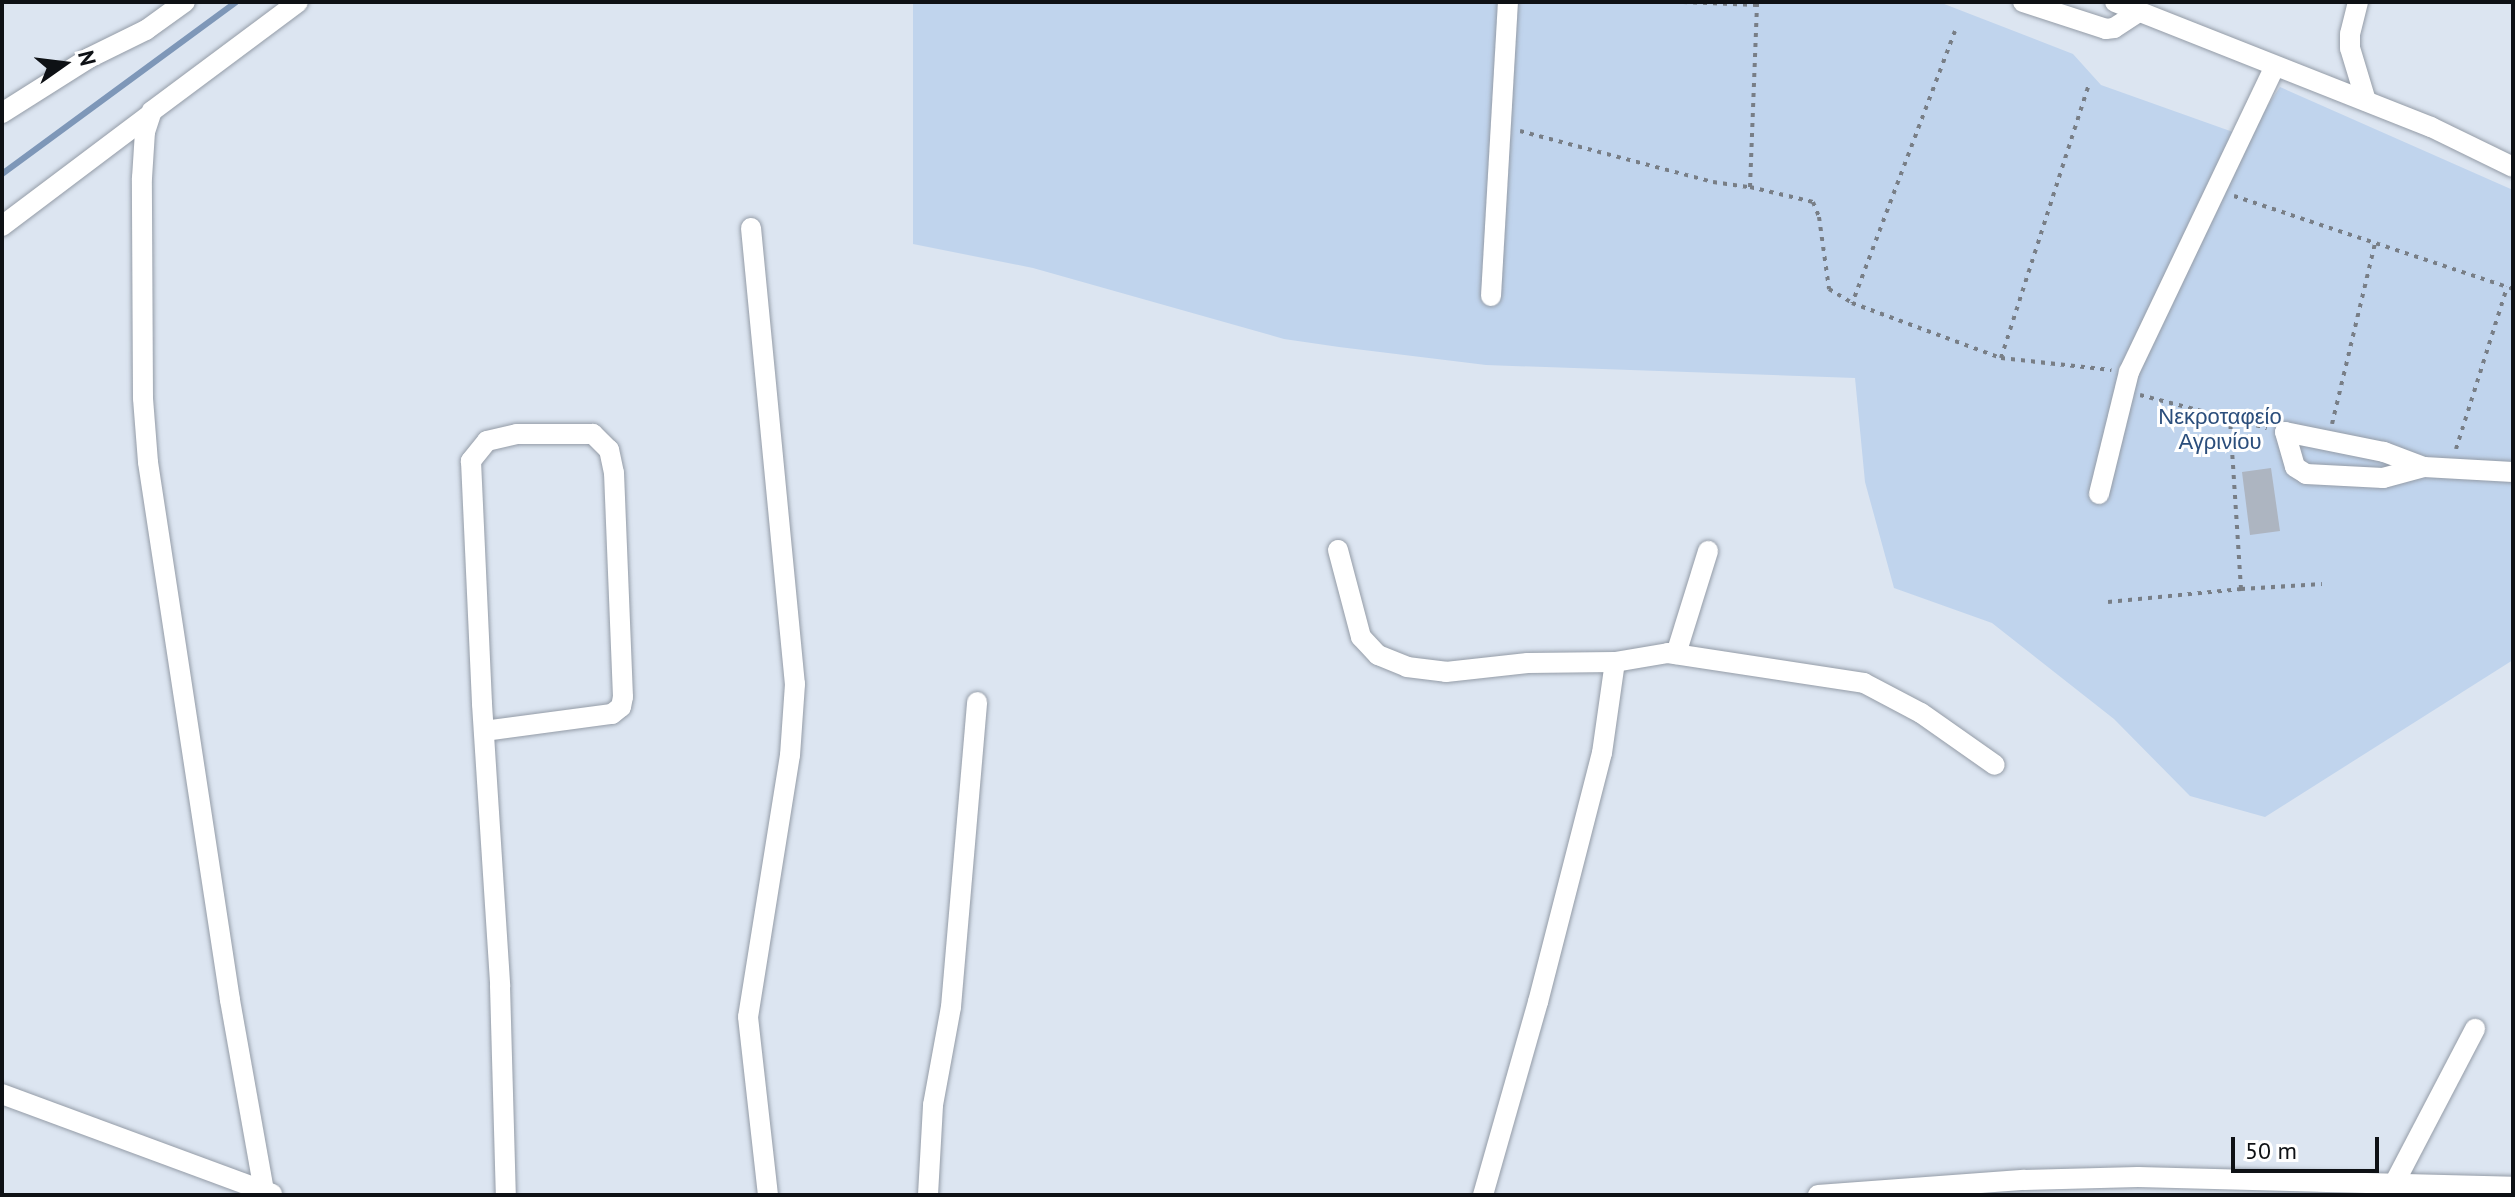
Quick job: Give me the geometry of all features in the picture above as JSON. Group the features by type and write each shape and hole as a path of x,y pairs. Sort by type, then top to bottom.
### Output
{"street":[{"path":"2,113 89,58 146,30 185,2"},
{"path":"2,226 298,2"},
{"path":"1491,296 1508,2"},
{"path":"2023,2 2106,29 2114,28 2139,12"},
{"path":"2115,2 2431,127 2513,167"},
{"path":"2358,2 2350,48 2366,101"},
{"path":"2099,494 2128,382 2275,66"},
{"path":"148,116 142,178 142,317 148,462 230,1000 269,1193"},
{"path":"751,228 795,684 790,755 748,1017 768,1195"},
{"path":"2424,467 2383,478 2306,474 2295,467 2285,432 2384,452 2424,467 2513,472"},
{"path":"484,731 612,714 621,707 614,473 609,450 593,434 517,434 487,441 471,461 484,731 500,986 506,1195"},
{"path":"1338,550 1361,637 1372,650 1393,662 1434,672 1528,663 1615,662 1676,654 1864,683 1921,713 1995,765"},
{"path":"1676,654 1708,551"},
{"path":"1483,1195 1538,1002 1602,753 1615,662"},
{"path":"928,1195 933,1105 951,1007 977,702"},
{"path":"2395,1182 2475,1029"},
{"path":"2,1094 269,1193"},
{"path":"1818,1195 2024,1180 2140,1186 2395,1182 2513,1187"}],"path":[{"path":"1683,2 1756,4 1750,187"},
{"path":"1852,303 1955,31"},
{"path":"2001,358 2089,84"},
{"path":"1501,124 1538,138 1698,178 1813,202 1819,217 1829,289 1852,303 2001,358 2128,382 2230,418 2285,432"},
{"path":"2216,190 2513,289"},
{"path":"2328,439 2375,243"},
{"path":"2450,469 2507,287"},
{"path":"2230,418 2241,589"},
{"path":"2108,602 2322,584"}],"green space":[{"name":"Νεκροταφείο Αγρινίου","path":"913,2 1939,2 2073,54 2101,85 2247,137 2280,87 2513,190 2513,660 2265,817 2190,796 2114,719 1992,623 1894,588 1865,482 1855,378 1486,365 1339,347 1284,339 1033,268 913,244"}],"building":[{"path":"2271,468 2280,531 2250,535 2242,472"}],"waterway":[{"path":"2,174 236,2"}]}
